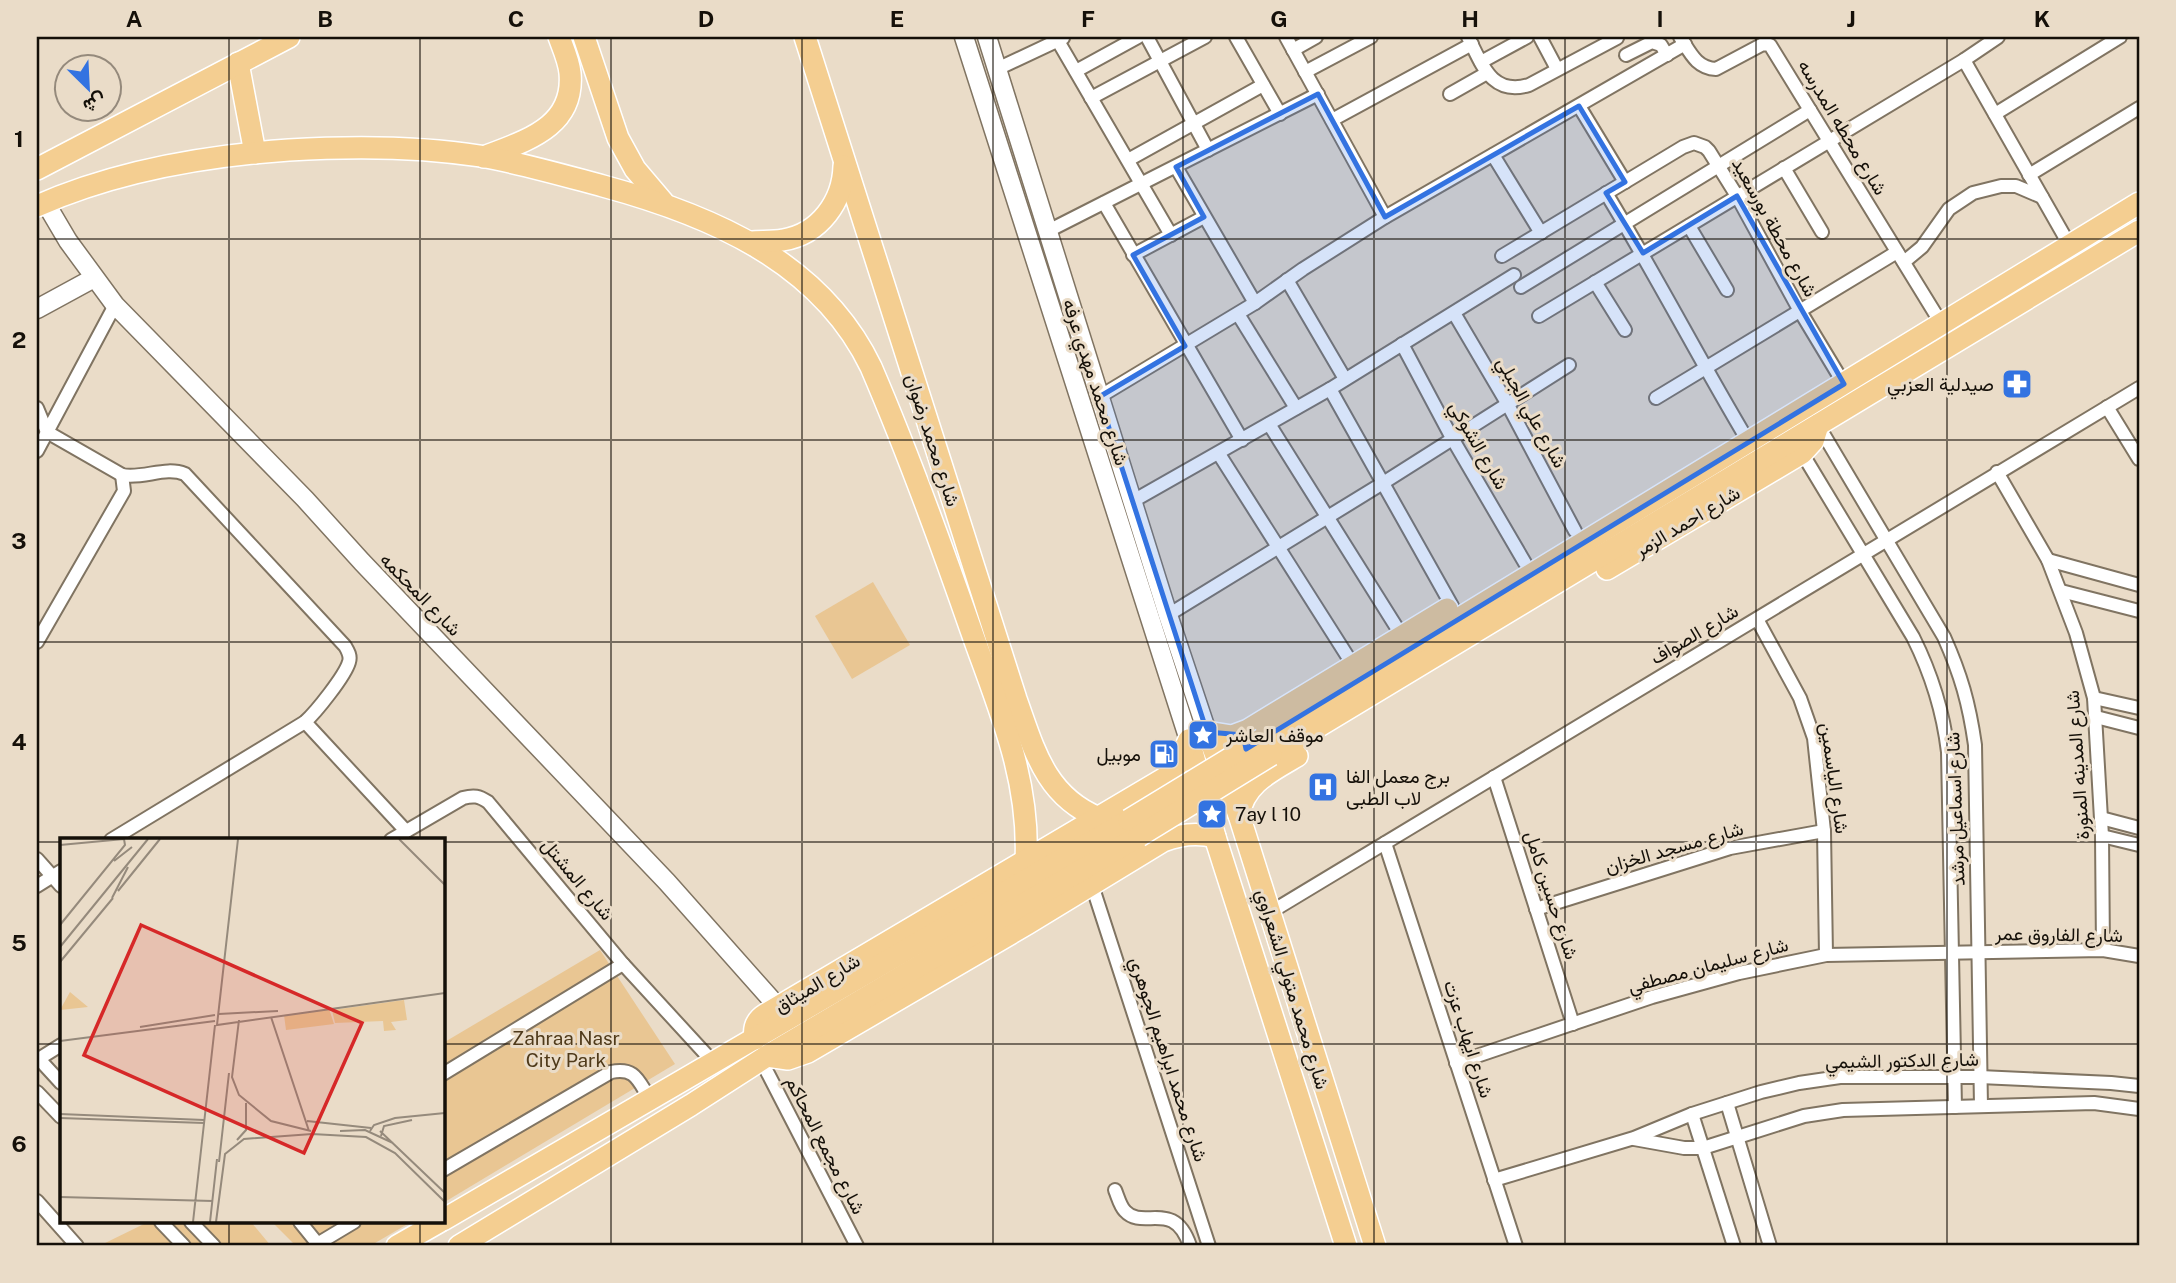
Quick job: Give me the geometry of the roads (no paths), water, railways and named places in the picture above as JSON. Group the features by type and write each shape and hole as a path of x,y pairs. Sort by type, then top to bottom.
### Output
{"main road":[{"path":"37,168 289,37"},
{"path":"484,157 540,134 556,120 563,109 568,96 570,70 559,37"},
{"path":"584,37 618,138 635,169 665,204"},
{"name":"شارع محمد رضوان","path":"804,37 1016,699 1036,753 1055,787 1074,805 1099,818"},
{"path":"239,62 255,153"},
{"name":"شارع محمد رضوان","path":"41,204 138,173 212,158 346,147 393,147 484,157 538,169 665,204 705,219 750,242 805,282 836,314 862,347 936,528 1009,739 1024,800 1026,861"},
{"path":"750,242 784,240 817,225 838,197 844,180 844,162"},
{"path":"761,1052 1140,813 2139,203"},
{"name":"شارع احمد الزمر","path":"1240,815 1246,794 1268,774 1802,453 1813,441 1818,425 2139,231"},
{"path":"444,1219 713,1062 761,1052 1139,836 1818,425"},
{"path":"1198,736 1237,735 1248,730 1720,443 1747,442"},
{"path":"1248,730 1245,741 1247,753 1252,764 1268,774"},
{"name":"شارع الميثاق","path":"471,1243 641,1136 761,1052 755,1025 760,1018 1143,792 1171,773 1198,736"},
{"name":"شارع محمد متولي الشعراوي","path":"1198,736 1240,815 1375,1246"},
{"name":"شارع محمد متولي الشعراوي","path":"1198,736 1215,837 1346,1246"},
{"path":"1024,800 1043,799 1055,787"},
{"path":"1143,792 1152,796 1165,809 1172,826 1172,837"},
{"path":"761,1052 788,1059 799,1057 1172,837 1194,834 1215,837"},
{"path":"1250,947 1259,953 1265,953 1274,947 1277,937"},
{"path":"1262,982 1263,974 1273,967 1281,967 1288,972"},
{"path":"397,1246 436,1224"}],"street":[{"name":"شارع محمد مهدي عرفه","path":"964,37 1198,736"},
{"name":"شارع محمد مهدي عرفه","path":"987,37 1168,615 1198,736"},
{"path":"1076,71 1138,37"},
{"path":"1147,37 1208,150"},
{"path":"1091,98 1205,37"},
{"path":"1236,37 1280,114"},
{"path":"1286,37 1385,217"},
{"path":"1293,50 1316,37"},
{"path":"1306,72 1371,37"},
{"path":"1450,94 1527,37"},
{"path":"1539,37 1557,69"},
{"path":"1332,120 1471,39 1484,67 1498,83 1513,88 1529,85 1616,37 1636,73"},
{"path":"1995,114 2120,37"},
{"path":"1539,316 1964,60 1993,38"},
{"path":"997,69 1061,39 1091,98 1171,235"},
{"name":"شارع محطه المدرسه","path":"1683,41 1697,62 1716,69 1772,40 1772,47 1941,323"},
{"path":"1099,397 1238,314 1385,217 1667,55 1683,41"},
{"path":"1626,55 1652,42 1661,45 1667,55"},
{"path":"1964,60 2070,247"},
{"path":"1128,160 1263,85"},
{"path":"1048,231 1318,94"},
{"path":"1578,106 1625,182"},
{"path":"2029,175 2139,108"},
{"path":"1133,501 1330,389 1454,313 1625,223 1810,110"},
{"name":"شارع محطة بورسعيد","path":"1502,256 1688,144 1705,147 1737,196 1800,311 1844,384"},
{"path":"1493,155 1541,233"},
{"path":"1176,167 1255,303"},
{"path":"1784,168 1822,232"},
{"path":"1656,398 1800,311 1922,247 1950,209 1973,193 2001,186 2016,186 2042,197"},
{"path":"1606,193 1643,253 1747,442"},
{"path":"1104,203 1241,440"},
{"name":"شارع المحكمه","path":"41,204 116,305 305,499 667,882 778,1007"},
{"path":"1133,255 1204,217"},
{"path":"1689,226 1727,290"},
{"path":"37,309 94,278"},
{"path":"1287,280 1345,379"},
{"path":"1595,282 1625,330"},
{"path":"37,451 116,305"},
{"name":"شارع علي الجبلي","path":"1454,313 1507,403 1575,531"},
{"path":"1238,314 1296,408"},
{"name":"شارع الشوكي","path":"1402,344 1452,438 1525,563"},
{"path":"1168,615 1569,365"},
{"name":"شارع الصواف","path":"1269,913 2139,388"},
{"path":"1330,389 1452,607"},
{"path":"2106,407 2139,459"},
{"path":"37,408 47,432 122,475 132,477 176,470 185,474 345,646 349,657 346,669 305,722 114,838"},
{"path":"1269,424 1402,636"},
{"name":"شارع اسماعيل مرشد","path":"1818,425 1944,637 1959,671 1970,707 1975,745 1981,1106"},
{"name":"شارع اسماعيل مرشد","path":"1802,453 1913,637 1927,664 1945,722 1948,752 1955,1107"},
{"path":"1219,454 1353,665"},
{"name":"شارع المدينه المنورة","path":"1997,472 2048,560 2076,633 2094,698 2102,836 2102,950"},
{"path":"37,642 124,491 122,475"},
{"path":"2048,560 2139,586"},
{"path":"2061,591 2139,611"},
{"name":"شارع الياسمين","path":"1757,619 1800,698 1808,718 1817,759 1824,831 1826,955"},
{"path":"2094,698 2139,708"},
{"path":"2096,717 2139,728"},
{"path":"305,722 406,831"},
{"name":"شارع حسين كامل","path":"1494,777 1573,1024"},
{"name":"شارع المشتل","path":"394,838 463,798 472,795 481,797 623,964 713,1062"},
{"path":"2101,817 2139,828"},
{"name":"شارع مسجد الخزان","path":"1536,909 1730,848 1824,831"},
{"path":"2102,836 2139,845"},
{"name":"شارع ايهاب عزت","path":"1385,843 1516,1246"},
{"path":"37,859 57,873 37,886"},
{"name":"شارع محمد ابراهيم الجوهري","path":"1092,885 1209,1246"},
{"name":"شارع الفاروق عمر","path":"1978,951 2102,950 2139,956"},
{"name":"شارع سليمان مصطفي","path":"1456,1063 1653,997 1739,973 1826,955 1978,951"},
{"path":"444,1073 623,964"},
{"path":"60,1046 38,1060 60,1082"},
{"name":"شارع مجمع المحاكم","path":"761,1052 857,1246"},
{"path":"444,1169 611,1072 623,1070 633,1074 650,1099"},
{"name":"شارع الدكتور الشيمي","path":"1494,1180 1633,1139 1692,1114 1727,1103 1799,1083 1840,1077 1980,1077 2139,1086"},
{"path":"37,1092 60,1116"},
{"path":"1727,1103 1770,1246"},
{"name":"شارع الدكتور الشيمي","path":"1633,1139 1703,1148 1804,1116 1843,1110 2094,1103 2139,1110"},
{"path":"1692,1114 1734,1246"},
{"path":"1115,1190 1125,1211 1137,1217 1175,1222 1182,1228 1190,1246"},
{"path":"37,1201 77,1246"},
{"path":"163,1224 184,1246"},
{"path":"193,1224 214,1246"},
{"path":"301,1224 316,1245 351,1224"}],"place":[{"name":"صيدلية العزبي","path":"2017,384"},
{"name":"موقف العاشر","path":"1203,735"},
{"name":"موبيل","path":"1164,754"},
{"name":"برج معمل الفا لاب الطبى","path":"1323,787"},
{"name":"7ay l 10","path":"1212,814"}],"park label":[{"name":"Zahraa Nasr City Park","path":"566,1049"}]}
